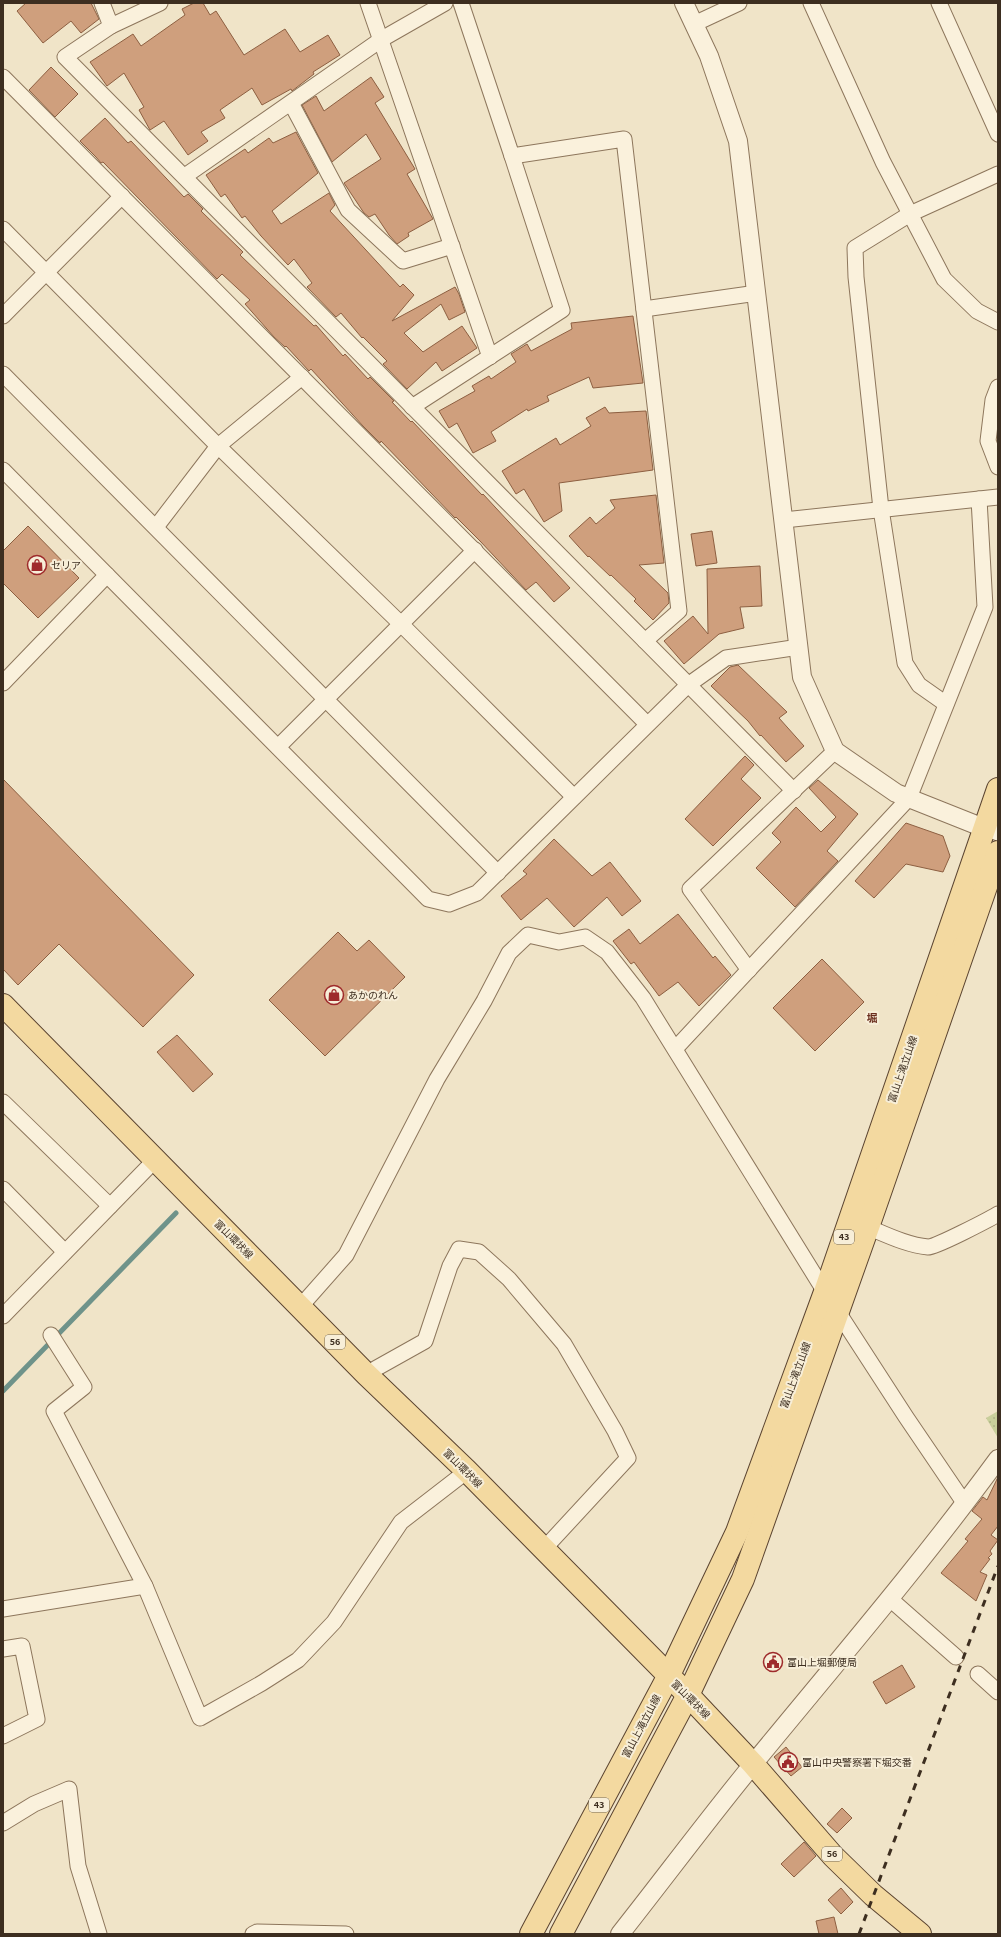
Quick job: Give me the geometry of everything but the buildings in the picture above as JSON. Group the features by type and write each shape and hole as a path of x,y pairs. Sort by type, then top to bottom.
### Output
{"main road":[{"name":"富山上滝立山線","path":"560,1934 688,1695 743,1579 839,1311 859,1224 991,831 998,789"},
{"name":"富山上滝立山線","path":"531,1934 668,1676 737,1532 825,1292 859,1224 998,852"},
{"name":"富山環状線","path":"3,1005 366,1374 467,1471 543,1550 688,1695 754,1764 833,1856 873,1896 920,1934"}],"street":[{"path":"102,3 111,26"},
{"path":"160,3 111,26 65,57 794,790"},
{"path":"368,3 382,39 490,357"},
{"path":"185,176 382,39 445,3"},
{"path":"412,407 562,310 461,3"},
{"path":"684,3 709,56 738,141 802,677 835,751 896,793 991,831"},
{"path":"694,24 739,3"},
{"path":"811,3 883,162 944,279 978,310 998,322"},
{"path":"939,3 998,134"},
{"path":"3,77 647,724"},
{"path":"290,103 348,210 403,261 452,246"},
{"path":"512,156 624,140 679,611 645,641"},
{"path":"946,704 919,685 905,663 881,510 856,277 856,248 910,214 998,174"},
{"path":"3,316 122,196"},
{"path":"3,229 218,446 401,624 574,797"},
{"path":"644,309 757,293"},
{"path":"3,374 498,873"},
{"path":"156,527 218,446 302,377"},
{"path":"998,387 993,400 988,441 998,467"},
{"path":"3,470 428,899 449,904 477,893 688,684 726,658 799,647"},
{"path":"784,520 998,497"},
{"path":"675,1048 909,798 985,607 979,499"},
{"path":"278,747 475,550"},
{"path":"3,683 107,576"},
{"path":"749,970 690,889 835,751"},
{"path":"300,1307 346,1255 437,1079 484,1001 509,953 528,935 559,942 585,937 607,952 643,998 825,1292 839,1311 906,1417 965,1504"},
{"path":"3,1102 110,1206"},
{"path":"3,1316 155,1160"},
{"path":"3,1189 65,1252"},
{"path":"859,1224 929,1247 983,1223 998,1214"},
{"path":"366,1374 425,1341 450,1266 459,1249 479,1252 509,1279 564,1344 615,1431 628,1458 543,1550"},
{"path":"51,1336 84,1387 54,1411 145,1586 200,1718 262,1683 298,1660 334,1622 401,1522 467,1471"},
{"path":"620,1934 754,1764 965,1504 998,1459"},
{"path":"3,1609 145,1586"},
{"path":"889,1598 956,1657"},
{"path":"3,1649 22,1646 37,1719 3,1736"},
{"path":"978,1674 998,1692"},
{"path":"3,1823 34,1804 69,1789 78,1866 99,1934"},
{"path":"253,1934 257,1932 346,1934"}],"green space":[{"path":"998,1411 998,1438 986,1418"}],"waterway":[{"path":"3,1391 176,1213"}],"railway":[{"path":"859,1934 998,1566"}],"place":[{"name":"セリア","path":"37,565"},
{"name":"あかのれん","path":"334,995"},
{"name":"富山上堀郵便局","path":"773,1662"},
{"name":"富山中央警察署下堀交番","path":"788,1762"}],"district":[{"name":"堀","path":"872,1018"}]}
